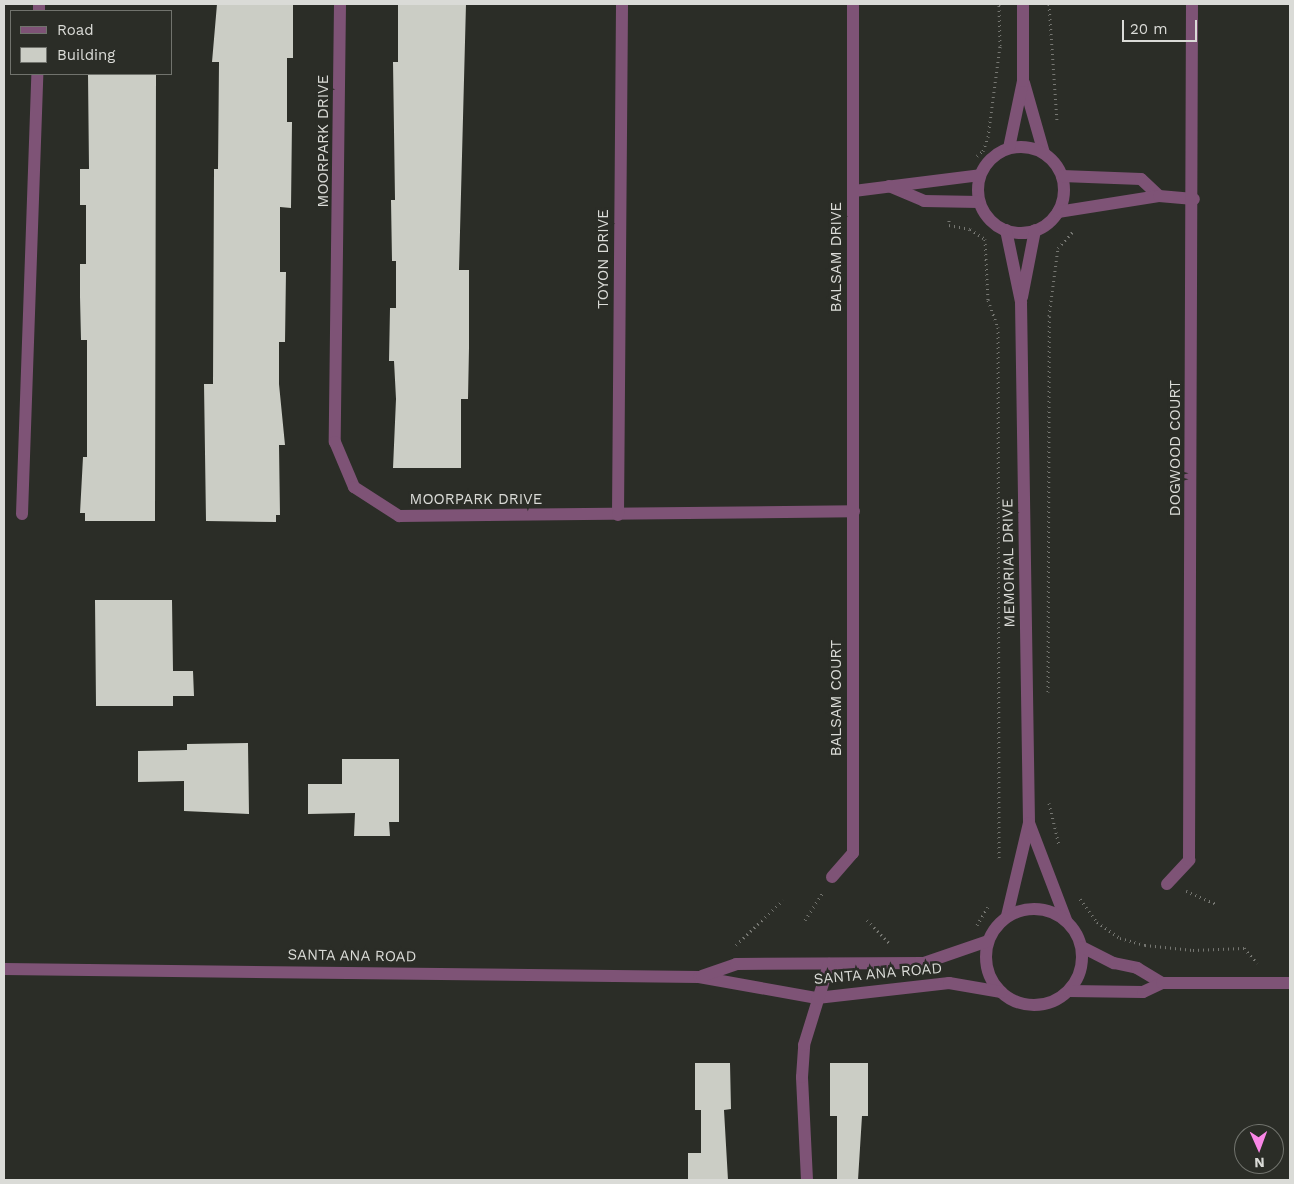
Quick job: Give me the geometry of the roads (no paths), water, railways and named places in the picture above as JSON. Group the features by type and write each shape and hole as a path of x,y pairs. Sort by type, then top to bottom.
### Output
{"street":[{"name":"MOORPARK DRIVE","path":"340,4 335,442 354,486 399,516 618,515 854,510"},
{"name":"TOYON DRIVE","path":"618,515 622,4"},
{"name":"BALSAM DRIVE","path":"853,4 854,510"},
{"path":"1009,148 1023,81 1023,4"},
{"name":"DOGWOOD COURT","path":"1167,884 1189,860 1194,199 1192,4"},
{"path":"22,514 34,215 37,75"},
{"path":"1023,81 1044,153 1062,176 1063,198 1058,212"},
{"path":"1044,153 1022,146 1009,148 987,163 980,175 979,202 985,214 1006,230 1035,230 1058,212 1159,196 1194,199"},
{"path":"854,191 980,175"},
{"path":"1062,176 1141,179 1159,196"},
{"path":"889,186 924,201 979,202"},
{"path":"1006,230 1022,302"},
{"path":"1022,302 1035,230"},
{"name":"MEMORIAL DRIVE","path":"1022,302 1029,823"},
{"name":"BALSAM COURT","path":"832,877 853,853 854,510"},
{"path":"988,941 1007,916 1029,823"},
{"path":"1029,823 1066,920 1082,947 1114,963 1137,968 1162,983"},
{"path":"1007,916 1038,908 1066,920"},
{"name":"SANTA ANA ROAD","path":"699,977 736,964 924,963 988,941 988,972 1001,992"},
{"path":"1069,991 1079,978 1082,947"},
{"path":"807,1180 802,1077 804,1045 829,964"},
{"name":"SANTA ANA ROAD","path":"4,969 699,977 817,998 949,983 1001,992 1023,1005 1040,1006 1069,991 1142,992 1162,983 1290,983"}]}
